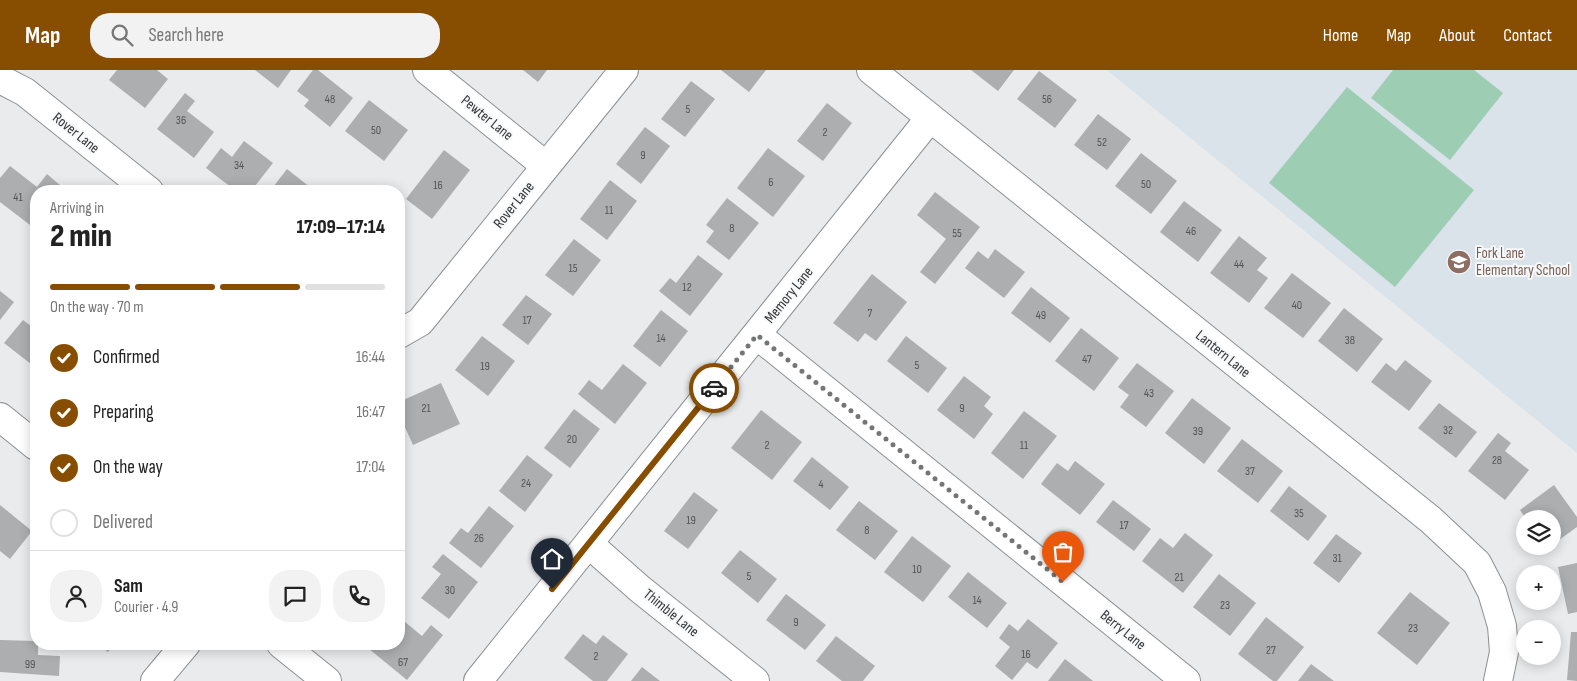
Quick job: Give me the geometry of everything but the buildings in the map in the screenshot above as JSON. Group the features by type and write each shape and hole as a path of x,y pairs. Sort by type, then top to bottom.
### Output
{"street":[{"name":"Pewter Lane","path":"427,70 546,166"},
{"name":"Rover Lane","path":"405,331 420,322 624,70"},
{"name":"Lantern Lane","path":"871,70 1431,520 1476,563 1492,592 1502,626 1504,652 1498,681"},
{"name":"Rover Lane","path":"0,79 25,92 141,185"},
{"name":"Memory Lane","path":"478,681 930,118"},
{"name":"Berry Lane","path":"757,335 1186,681"},
{"path":"0,417 30,441"},
{"name":"Thimble Lane","path":"589,544 755,681"},
{"path":"155,681 181,650"},
{"path":"288,650 327,681"}],"shaded area":[{"name":"Fork Lane Elementary School","path":"1107,70 1577,70 1577,453"}],"green space":[{"path":"1393,70 1474,70 1503,93 1450,160 1371,98"},
{"path":"1347,87 1474,190 1395,287 1269,183"}],"way so far":[{"path":"714,388 757,335 1063,582"}],"place":[{"name":"Fork Lane Elementary School","path":"1459,262"}],"route":[{"path":"552,589 714,388"}]}
